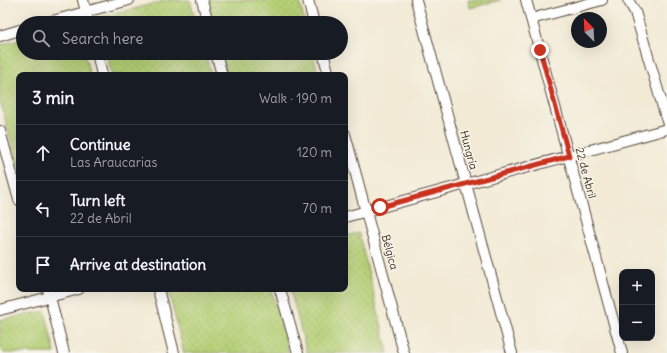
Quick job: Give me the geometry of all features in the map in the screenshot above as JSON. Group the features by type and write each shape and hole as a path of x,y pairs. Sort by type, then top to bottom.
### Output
{"street":[{"path":"83,0 87,16"},
{"path":"71,16 129,0"},
{"path":"202,0 206,16"},
{"path":"308,0 312,16"},
{"name":"Hungría","path":"416,0 512,353"},
{"name":"22 de Abril","path":"526,0 622,353"},
{"path":"532,19 602,0"},
{"path":"628,0 635,12 667,121"},
{"path":"0,36 16,31"},
{"path":"99,60 101,72"},
{"path":"218,60 221,72"},
{"path":"325,60 328,72"},
{"path":"348,216 667,129"},
{"path":"0,131 16,189"},
{"name":"Bélgica","path":"348,145 404,353"},
{"path":"159,292 174,353"},
{"path":"281,292 298,353"},
{"path":"0,310 49,293 64,353"}],"green space":[{"path":"168,0 190,0 194,16 106,16"},
{"path":"206,0 299,0 303,16 211,16"},
{"path":"468,0 501,0 470,8"},
{"path":"16,41 16,60 86,60 89,72 16,72 16,161 0,100 0,45"},
{"path":"108,60 207,60 210,72 111,72"},
{"path":"223,60 315,60 317,72 226,72"},
{"path":"359,233 388,353 307,353 291,292 348,292 348,235"},
{"path":"169,292 272,292 289,353 184,353"},
{"path":"45,311 55,353 4,353 0,349 0,320"}],"route":[{"path":"380,207 569,156 540,50"}]}
